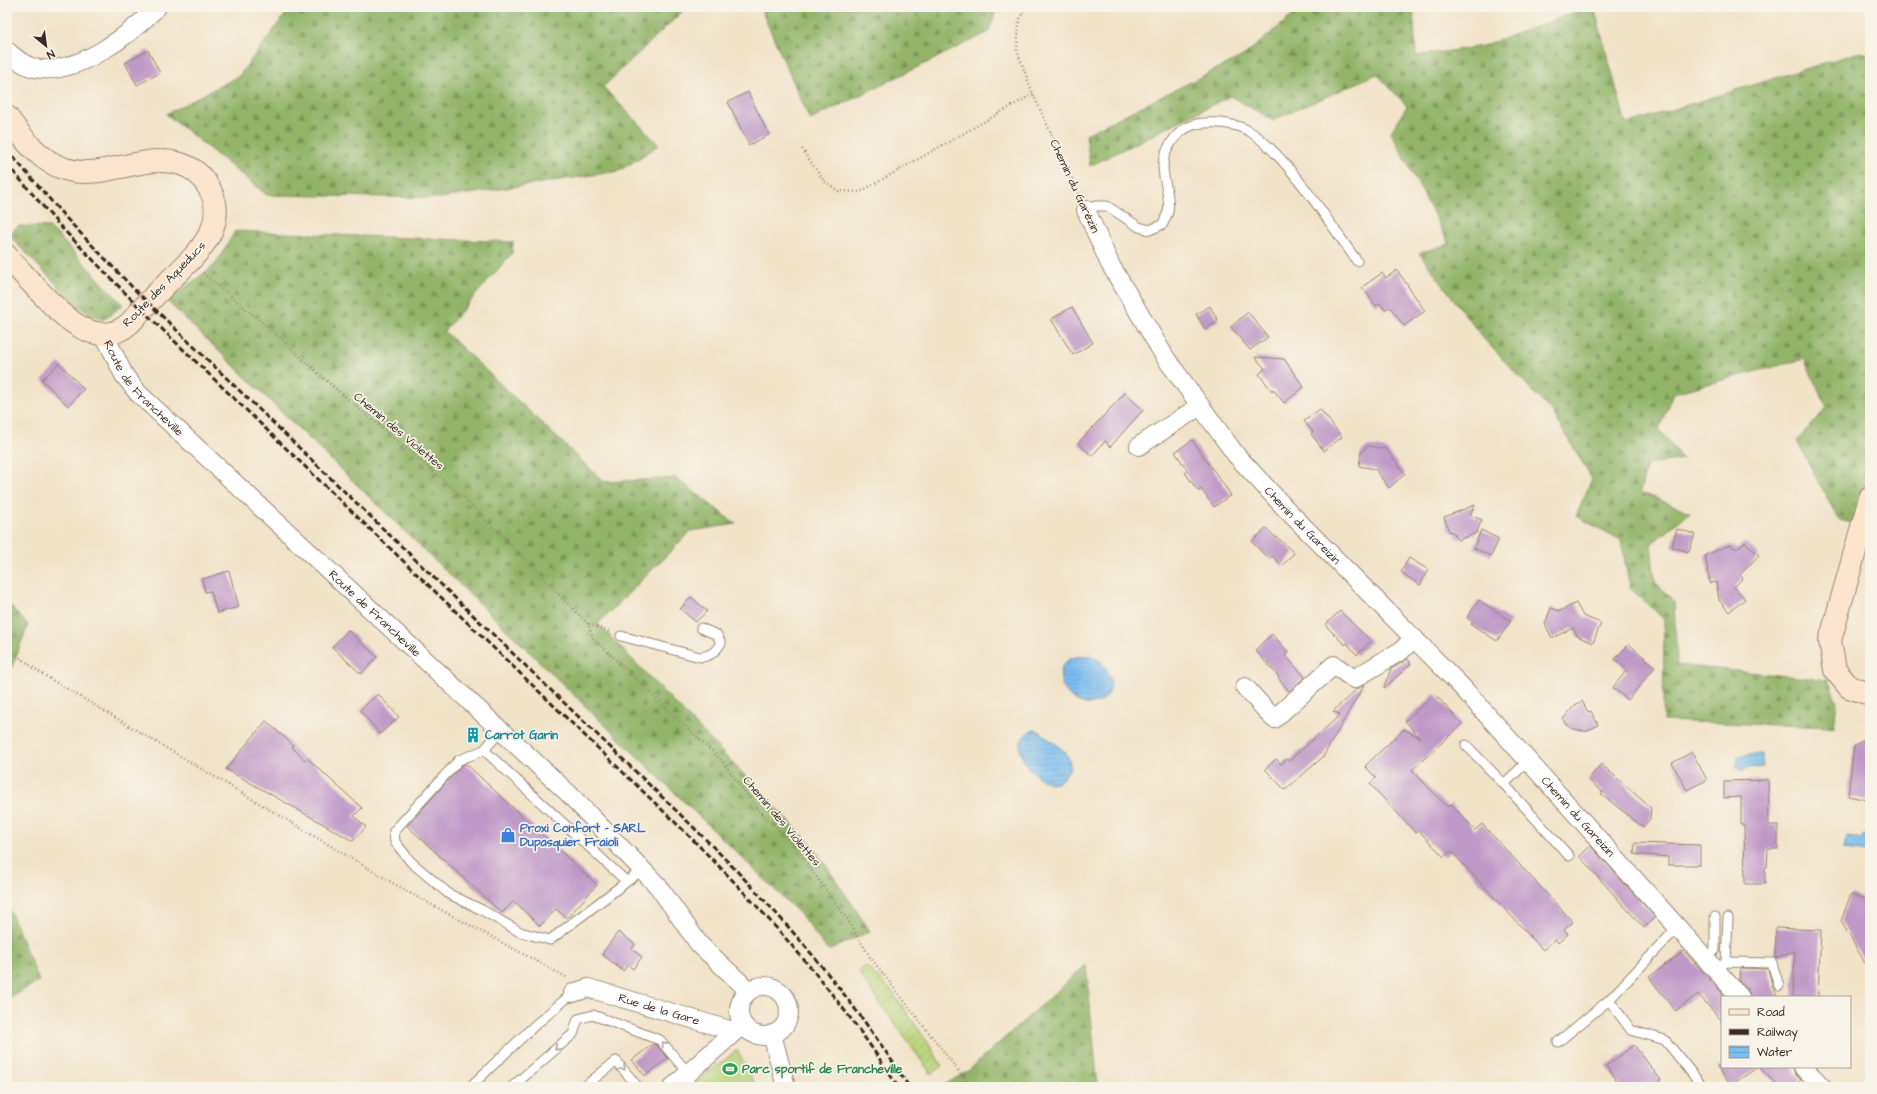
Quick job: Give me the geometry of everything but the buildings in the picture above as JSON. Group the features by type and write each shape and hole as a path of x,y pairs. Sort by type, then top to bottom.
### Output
{"main road":[{"name":"Route des Aqueducs","path":"7,117 38,154 64,169 92,171 160,161 184,165 198,174 212,193 216,208 215,216 207,240 189,262 125,327 115,332 104,334"},
{"path":"7,256 67,318 90,331 104,334"},
{"path":"1870,498 1830,641 1835,670 1849,687 1870,694"}],"street":[{"path":"7,51 25,65 35,68 60,67 84,60 123,38 151,9"},
{"name":"Chemin du Garézin","path":"1086,210 1110,264 1165,356"},
{"name":"Route de Francheville","path":"104,334 120,369 138,393 568,793 658,886 699,944 749,991"},
{"name":"Chemin du Gareizin","path":"1165,356 1236,455 1287,510 1462,687 1678,927 1716,963 1739,996"},
{"path":"1139,446 1200,406"},
{"path":"1245,687 1274,719 1334,666 1354,679 1402,650 1414,638"},
{"path":"673,1087 738,1028 740,1003 749,991 756,987 771,987 778,990 788,1002 788,1018 784,1025 772,1034 764,1036 738,1028"},
{"name":"Rue de la Gare","path":"581,991 738,1028"},
{"path":"772,1034 786,1087"},
{"path":"1804,1068 1822,1087"}],"lane":[{"path":"1086,210 1095,206 1107,206 1139,227 1150,230 1163,224 1168,212 1167,192 1162,169 1167,150 1182,130 1196,124 1220,122 1244,128 1269,146 1287,166 1357,261"},
{"path":"621,636 700,657 708,656 716,651 721,643 717,635 701,628"},
{"path":"501,731 484,750 459,760 394,832 395,842 411,862 449,894 482,910 520,932 550,940 642,870"},
{"path":"1466,744 1569,856"},
{"path":"484,750 626,881"},
{"path":"1504,784 1528,761"},
{"path":"1715,917 1716,963"},
{"path":"1716,963 1728,918"},
{"path":"1558,1042 1609,1000 1678,927"},
{"path":"1716,963 1772,963 1779,986"},
{"path":"470,1087 535,1025 581,991"},
{"path":"1609,1000 1631,1030 1665,1040 1702,1087"},
{"path":"512,1087 573,1034 578,1019 593,1015 660,1040 689,1074"},
{"path":"584,1087 616,1061 638,1087"}],"path":[{"name":"Chemin du Garézin","path":"1025,7 1019,21 1017,51 1033,94 1086,210"},
{"path":"802,149 824,181 838,191 860,192 1033,94"},
{"name":"Chemin des Violettes","path":"189,262 269,328 329,384 464,498 588,624 593,638 722,761 757,808 793,845 848,920 870,957 971,1087"},
{"name":"Chemin des Violettes","path":"588,624 621,636"},
{"path":"7,648 42,674 408,892 581,991"}],"green space":[{"path":"291,7 687,7 603,87 659,145 619,171 441,198 267,195 166,114 239,76"},
{"path":"760,7 997,7 989,32 810,120"},
{"path":"1303,7 1413,7 1416,56 1483,46 1589,7 1594,7 1626,124 1860,52 1870,54 1870,527 1839,520 1797,441 1827,407 1804,359 1673,393 1659,429 1682,459 1647,465 1640,492 1690,512 1651,544 1655,582 1674,601 1677,665 1828,680 1837,701 1834,727 1663,721 1664,619 1630,588 1621,540 1576,516 1592,479 1553,413 1482,337 1419,253 1449,244 1391,132 1407,106 1377,74 1273,120 1230,96 1090,166 1086,134 1243,56"},
{"path":"19,226 50,227 123,305 103,320 76,305 8,234"},
{"path":"235,231 513,242 512,253 444,331 604,482 676,478 736,524 691,531 598,624 813,846 870,931 828,951 801,915 167,301 215,265"},
{"path":"7,602 28,625 13,664 7,675"},
{"path":"7,904 39,981 7,1000"},
{"path":"1086,965 1098,1087 941,1087 968,1071"},
{"path":"866,966 890,989 927,1041 942,1066 931,1074 859,972"},
{"name":"Parc sportif de Francheville","path":"737,1050 756,1087 691,1087"}],"water":[{"path":"1079,656 1091,656 1099,660 1105,667 1110,678 1110,688 1107,696 1100,702 1091,704 1082,703 1072,698 1062,683 1061,669 1066,661"},
{"path":"1034,730 1041,732 1067,754 1070,765 1068,771 1057,783 1049,782 1040,778 1025,762 1021,753 1020,744 1024,736"},
{"path":"1762,754 1763,767 1746,768 1742,771 1737,768 1737,756"},
{"path":"1864,835 1870,836 1869,852 1844,849 1846,836 1863,839"}],"railway":[{"path":"7,150 66,218 135,290 687,821 749,883 833,980 885,1050 909,1087"},
{"path":"7,164 59,225 137,305 711,858 769,920 824,984 850,1017 898,1087"}],"place":[{"name":"Carrot Garin","path":"473,735"},
{"name":"Proxi Confort - SARL Dupasquier Fraioli","path":"508,835"},
{"name":"Parc sportif de Francheville","path":"730,1069"}]}
